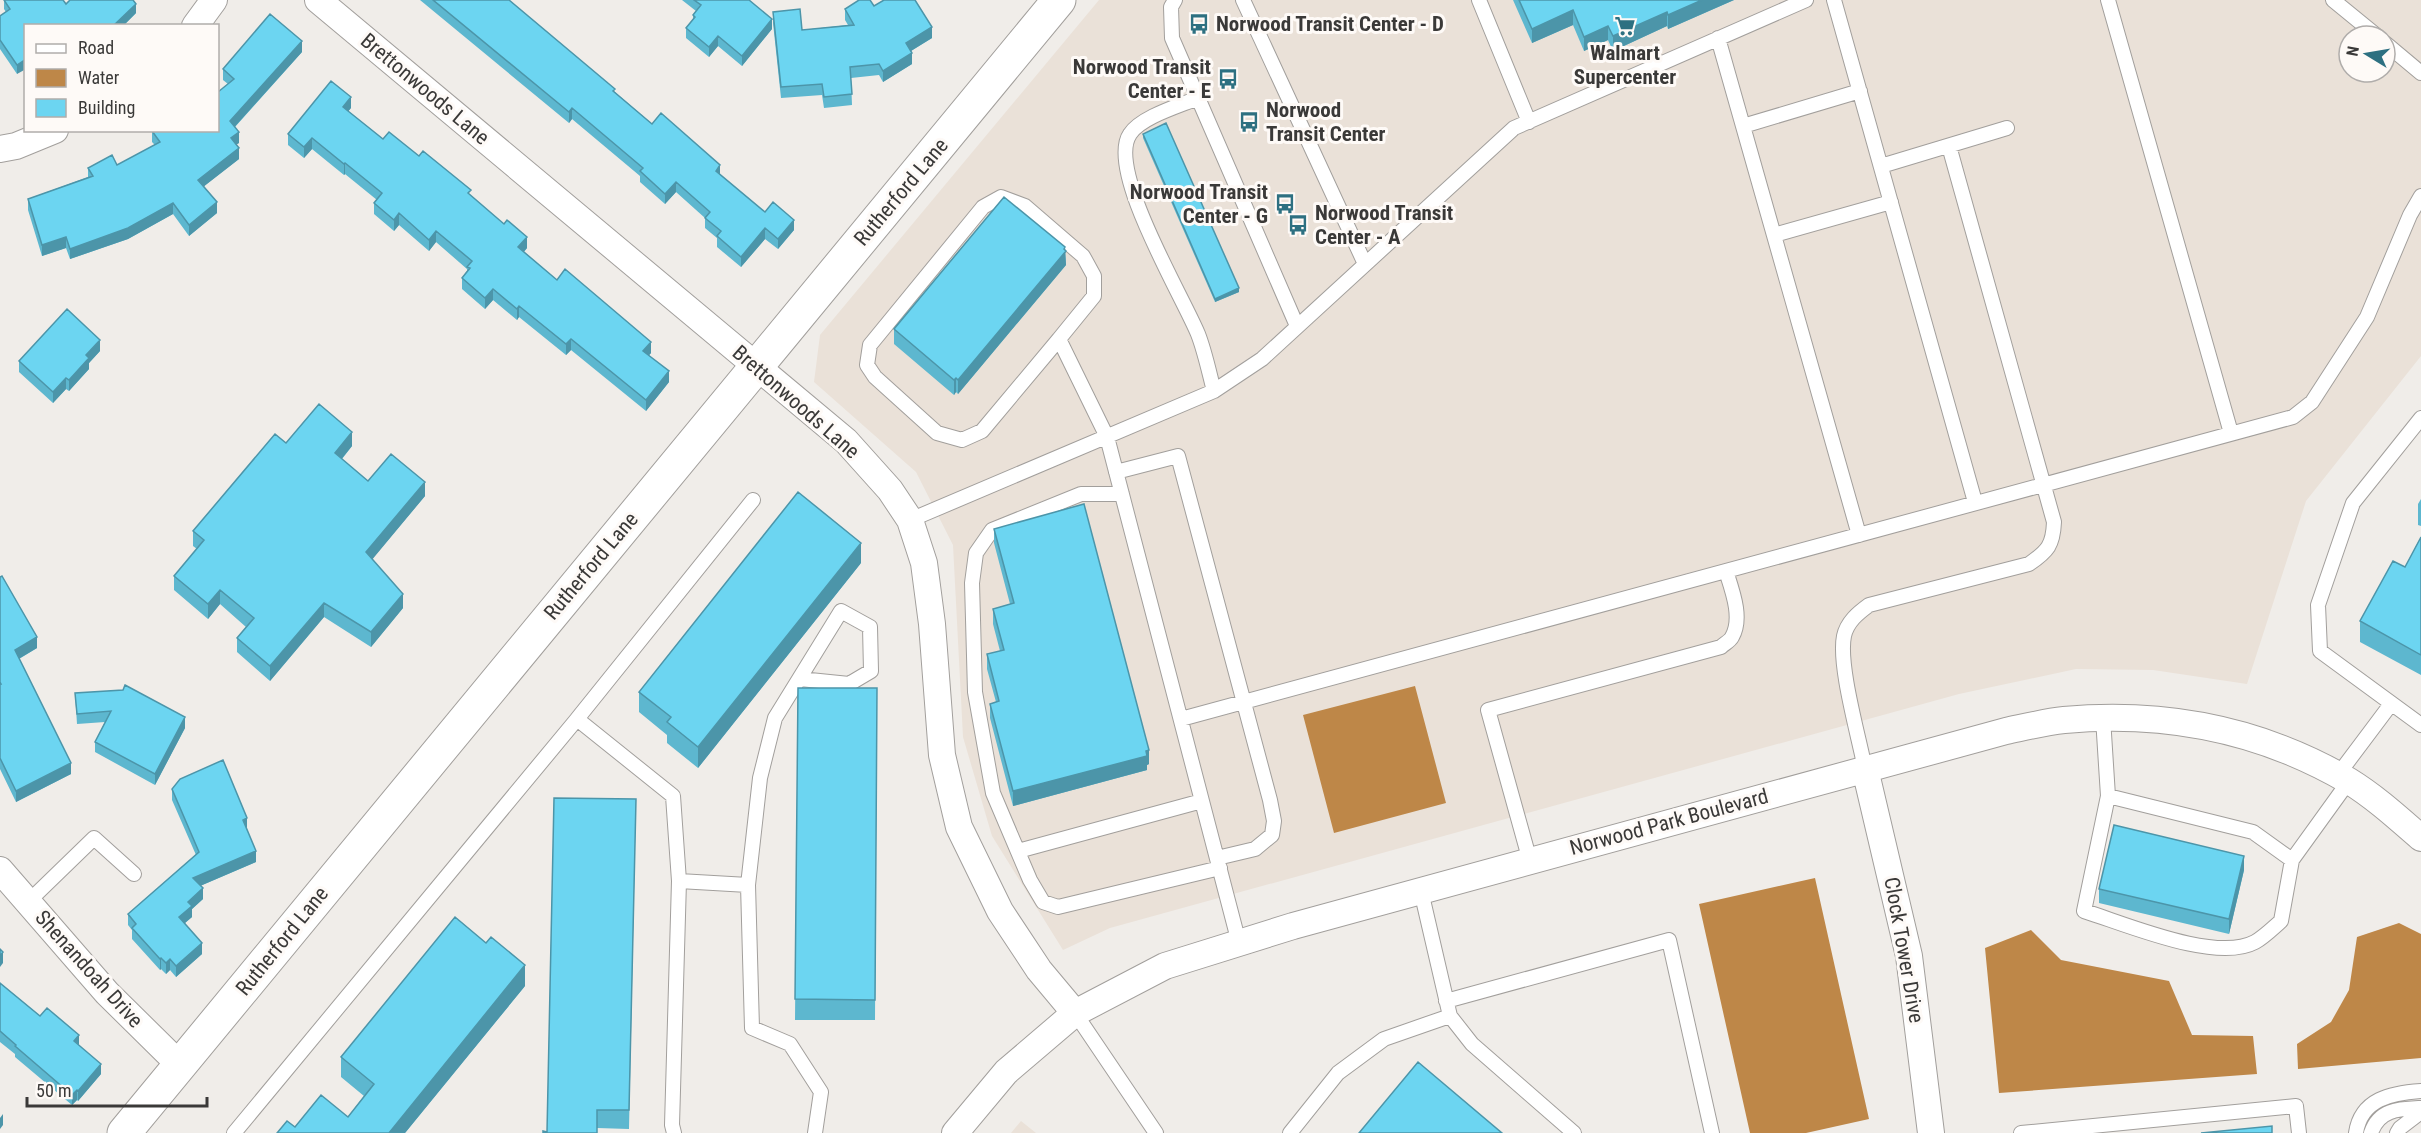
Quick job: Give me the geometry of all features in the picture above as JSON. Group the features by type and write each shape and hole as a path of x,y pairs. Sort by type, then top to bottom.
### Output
{"street":[{"path":"196,24 214,0"},
{"name":"Brettonwoods Lane","path":"318,0 846,441 890,490 910,520 924,563 932,624 942,755 959,827 1000,911 1039,970 1075,1013"},
{"name":"Rutherford Lane","path":"124,1133 1059,0"},
{"path":"0,149 16,146 50,132"},
{"name":"Norwood Park Boulevard","path":"955,1133 1006,1072 1075,1013 1165,966 1421,891 2006,731 2062,720 2162,719 2207,726 2256,738 2305,758 2343,778 2387,808 2421,838"},
{"name":"Clock Tower Drive","path":"1865,769 1909,956 1931,1133"},
{"name":"Shenandoah Drive","path":"0,870 107,993 180,1065"}],"lane":[{"path":"1175,0 1171,7 1172,38 1297,326"},
{"path":"1479,0 1529,122"},
{"path":"910,520 1215,391 1262,359 1514,128 1806,0"},
{"path":"1834,0 1975,502"},
{"path":"2108,0 2231,433"},
{"path":"2333,0 2362,24"},
{"path":"1246,1 1365,264"},
{"path":"1718,38 1859,535"},
{"path":"2397,53 2421,72"},
{"path":"1743,126 1860,91"},
{"path":"1198,98 1138,124 1128,135 1123,152 1128,176 1145,226 1198,336 1215,391"},
{"path":"1881,166 2007,128"},
{"path":"1865,769 1843,659 1844,636 1853,617 1869,605 2029,564 2043,554 2053,540 2054,522 1949,146"},
{"path":"1181,719 2293,417 2312,402 2367,317 2410,215 2421,196"},
{"path":"1001,197 1025,206 1083,256 1094,276 1094,297 1059,339 982,431 962,440 937,433 874,377 867,365 870,345 983,207 1001,197"},
{"path":"1774,236 1891,202"},
{"path":"1059,339 1107,437 1239,943"},
{"path":"2421,418 2353,503 2318,605 2320,651 2421,725"},
{"path":"1116,472 1178,456 1274,821 1272,835 1255,849 1218,863 1058,907 1043,902 1030,880 993,793 975,692 972,583 976,553 992,530 1081,494 1122,494"},
{"path":"234,1133 577,718 753,500"},
{"path":"1530,861 1488,711 1721,647 1732,636 1736,617 1735,599 1726,571"},
{"path":"800,679 849,684 871,671 870,627 841,611 775,718 760,778 748,885 753,1028 790,1044 821,1092 815,1133"},
{"path":"2103,718 2108,796 2084,911 2188,944 2228,949 2255,942 2281,921 2292,860 2391,704"},
{"path":"577,718 673,796 679,881 672,1125 674,1133"},
{"path":"2108,796 2253,832 2292,860"},
{"path":"1018,851 1202,801"},
{"path":"28,902 94,838 134,874"},
{"path":"679,881 748,885"},
{"path":"1421,891 1450,1016 1472,1044 1574,1133"},
{"path":"1446,1001 1669,940 1712,1133"},
{"path":"1075,1013 1156,1133"},
{"path":"1290,1133 1338,1073 1384,1039 1450,1016"},
{"path":"2356,1133 2359,1121 2373,1103 2393,1093 2421,1090"},
{"path":"2021,1133 2296,1106 2299,1133"},
{"path":"2371,1133 2375,1122 2382,1115 2393,1110 2421,1110"},
{"path":"2397,1133 2421,1110"}],"shaded area":[{"path":"1099,0 2421,0 2421,356 2306,501 2247,684 2153,670 2076,669 1959,694 1110,928 1063,950 992,836 963,737 953,545 916,472 814,382 820,335"},
{"path":"1021,1121 1036,1133 1011,1133"}],"water":[{"path":"1415,686 1446,803 1334,833 1303,715"},
{"path":"1815,878 1869,1119 1806,1133 1750,1133 1699,904"},
{"path":"2399,923 2421,934 2421,1058 2298,1069 2297,1044 2331,1022 2349,990 2357,937"},
{"path":"2031,930 2061,960 2169,981 2192,1035 2253,1036 2257,1074 1999,1093 1985,948"}],"building":[{"path":"4,0 63,0 66,4 70,0 133,0 136,4 115,24 24,24 24,60 17,65 0,40 0,16 10,9"},
{"path":"433,0 509,0 615,89 613,91 652,124 661,113 720,165 716,171 765,212 773,202 794,220 778,239 765,228 741,257 717,236 721,231 705,218 710,212 676,182 665,194 640,171 643,168 572,108 569,112"},
{"path":"694,0 749,0 772,19 742,56 718,36 709,47 686,28 701,5"},
{"path":"859,0 870,0 874,6 884,0 915,0 932,27 906,43 912,53 883,71 879,64 850,67 852,94 824,97 822,84 781,87 773,12 800,9 802,30 854,25 845,9"},
{"path":"1519,0 1702,0 1668,15 1667,12 1613,36 1608,26 1584,37 1573,10 1532,29"},
{"path":"270,14 302,41 230,121 239,132 231,138 239,148 198,180 217,202 189,225 173,203 128,228 70,249 66,237 42,245 28,199 93,176 88,168 112,155 117,165 160,142 153,132 219,132 219,91 234,79 223,69"},
{"path":"331,81 351,97 343,107 383,139 389,132 419,156 423,151 471,190 468,193 504,224 507,220 527,237 518,247 557,280 565,269 651,342 643,351 669,371 646,400 571,339 566,344 519,306 517,309 493,289 485,298 462,278 470,268 467,267 472,261 436,231 429,240 399,213 394,220 374,203 382,193 312,138 304,147 288,134"},
{"path":"1166,123 1239,288 1215,299 1143,134"},
{"path":"1004,197 1065,247 1066,251 958,380 956,378 954,380 894,329"},
{"path":"67,309 100,340 86,355 89,358 69,380 66,378 53,392 19,361"},
{"path":"319,404 352,432 335,453 368,481 391,454 425,482 366,552 403,594 371,632 324,603 270,666 237,638 254,618 220,590 208,604 174,576 204,540 193,531 275,434 286,443"},
{"path":"798,492 861,543 698,747 667,722 671,717 639,692"},
{"path":"1084,504 1149,750 1146,751 1147,756 1013,791 990,704 999,701 987,654 1004,650 993,609 1014,603 994,529"},
{"path":"2421,537 2421,655 2360,621 2393,561 2405,567"},
{"path":"2,576 37,637 15,650 71,763 16,791 0,758 0,577"},
{"path":"125,685 185,717 155,774 95,742 111,711 77,714 75,693 123,690"},
{"path":"798,688 877,688 875,1000 795,999"},
{"path":"223,760 247,818 243,820 256,851 193,878 203,888 188,902 192,906 179,917 202,943 176,966 170,959 166,963 160,959 132,928 136,924 128,914 199,852 172,789 180,779"},
{"path":"554,798 636,799 629,1110 597,1110 597,1133 543,1133 543,1131 547,1132"},
{"path":"2114,825 2244,856 2229,919 2099,889"},
{"path":"455,917 486,943 491,937 525,965 389,1133 277,1133 287,1121 295,1127 321,1095 348,1117 374,1084 341,1057"},
{"path":"0,983 40,1016 47,1008 79,1035 74,1041 101,1064 78,1091 72,1095 0,1031"},
{"path":"1418,1062 1502,1133 1359,1133"},
{"path":"2272,1126 2272,1133 2201,1133"}],"place":[{"name":"Norwood Transit Center - D","path":"1199,24"},
{"name":"Walmart Supercenter","path":"1625,26"},
{"name":"Norwood Transit Center - E","path":"1228,79"},
{"name":"Norwood Transit Center","path":"1249,122"},
{"name":"Norwood Transit Center - G","path":"1285,204"},
{"name":"Norwood Transit Center - A","path":"1298,225"}]}
